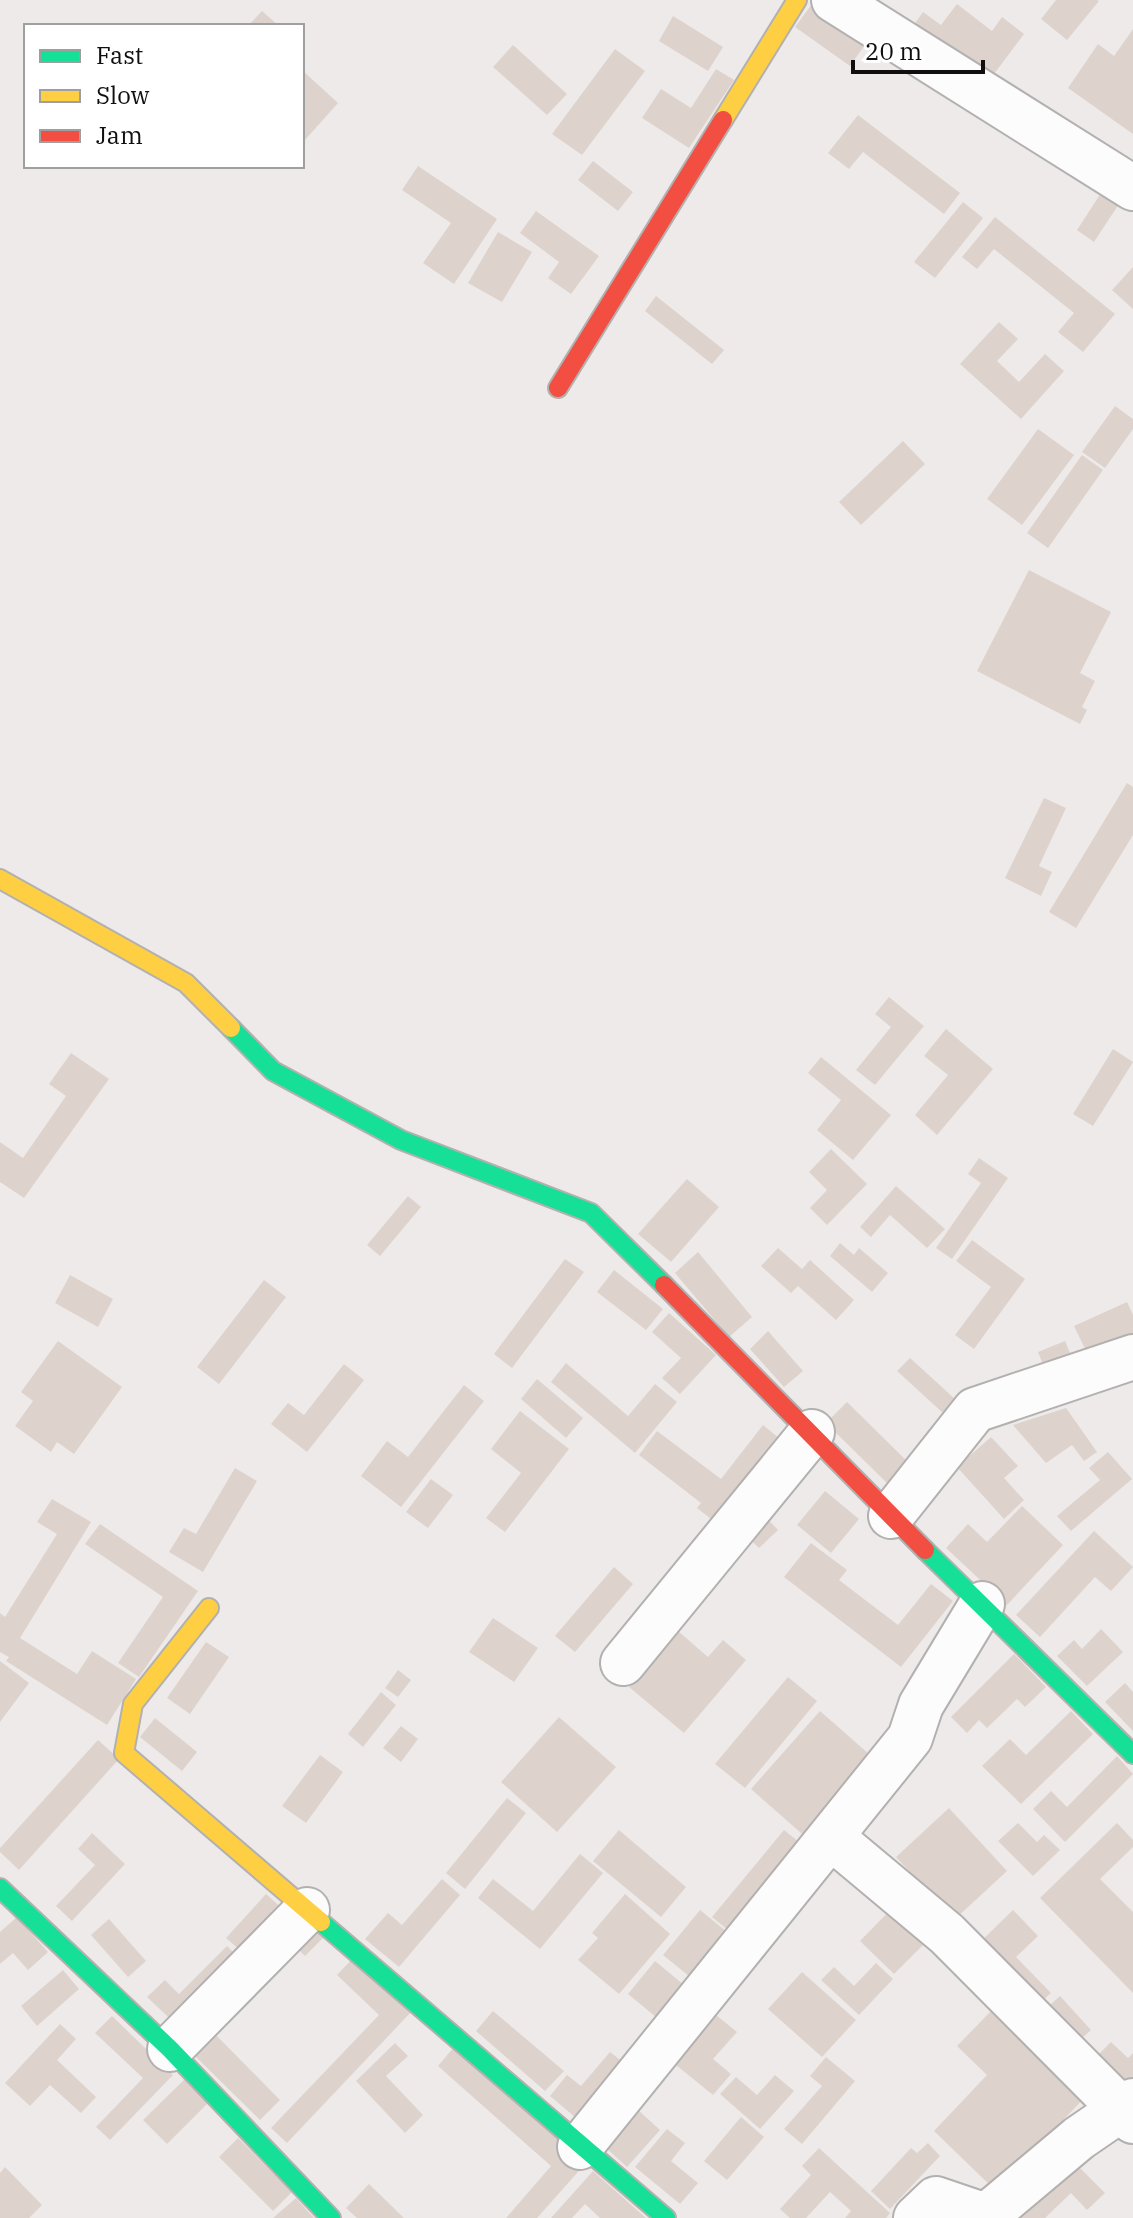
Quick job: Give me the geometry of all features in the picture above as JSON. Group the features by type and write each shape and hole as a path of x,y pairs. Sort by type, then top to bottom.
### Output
{"street":[{"path":"558,388 797,0"},
{"path":"834,0 879,12 1133,188"},
{"path":"0,879 20,887 186,983 273,1071 401,1140 591,1213 812,1432 891,1516 1133,1754"},
{"path":"891,1516 975,1410 1133,1357"},
{"path":"623,1663 812,1432"},
{"path":"580,2147 910,1738 921,1705 982,1604"},
{"path":"209,1608 133,1704 124,1753 666,2218"},
{"path":"831,1837 947,1934 1130,2111 1079,2138 986,2216 936,2199 916,2218"},
{"path":"0,1888 170,2049 331,2218"},
{"path":"170,2049 307,1910"}],"building":[{"path":"815,0 869,39 850,66 795,27"},
{"path":"1056,0 1099,1 1067,40 1041,19"},
{"path":"957,4 992,31 1002,17 1024,34 988,82 913,26 923,12 941,25"},
{"path":"262,11 277,24 250,24"},
{"path":"673,16 723,47 708,71 659,41"},
{"path":"1133,29 1133,134 1068,88 1098,44 1114,56"},
{"path":"513,45 567,94 547,115 493,67"},
{"path":"615,49 645,71 582,155 552,134"},
{"path":"716,69 734,80 689,148 642,118 661,89 691,108"},
{"path":"304,72 338,103 304,141"},
{"path":"858,115 960,193 944,214 863,152 849,169 828,153"},
{"path":"593,161 633,192 618,211 578,180"},
{"path":"418,166 497,219 454,284 423,263 451,223 402,190"},
{"path":"1101,193 1119,204 1094,242 1077,230"},
{"path":"963,202 983,218 935,278 914,262"},
{"path":"536,211 599,256 571,294 548,278 559,262 520,233"},
{"path":"995,217 1115,314 1083,352 1058,332 1074,313 994,249 977,269 962,257"},
{"path":"498,232 532,252 502,302 468,283"},
{"path":"1133,267 1133,309 1112,290"},
{"path":"656,296 724,350 712,364 645,311"},
{"path":"999,322 1018,339 997,361 1019,382 1045,354 1064,371 1021,419 960,364"},
{"path":"1115,406 1133,419 1133,429 1105,468 1082,452"},
{"path":"1038,429 1074,455 1022,525 987,499"},
{"path":"903,441 925,464 861,525 839,502"},
{"path":"1082,455 1103,470 1048,548 1027,533"},
{"path":"1029,570 1111,612 1080,673 1095,681 1082,707 1087,710 1080,724 977,671"},
{"path":"1127,783 1133,787 1133,835 1076,928 1049,912"},
{"path":"1044,798 1066,808 1039,866 1052,872 1041,896 1005,878"},
{"path":"889,997 924,1026 875,1085 856,1070 891,1027 875,1014"},
{"path":"946,1029 993,1069 937,1135 915,1115 948,1075 924,1056"},
{"path":"1113,1049 1133,1062 1093,1126 1073,1114"},
{"path":"71,1053 109,1079 24,1198 0,1182 0,1142 23,1158 66,1096 49,1084"},
{"path":"821,1057 891,1115 853,1160 817,1130 841,1100 808,1073"},
{"path":"831,1149 867,1184 827,1225 810,1208 827,1190 809,1172"},
{"path":"979,1158 1008,1178 952,1259 936,1248 981,1183 968,1174"},
{"path":"687,1179 719,1207 671,1262 638,1234"},
{"path":"896,1186 945,1229 927,1248 890,1215 871,1237 860,1227"},
{"path":"408,1196 421,1207 380,1256 367,1245"},
{"path":"972,1240 1025,1279 974,1349 955,1335 991,1287 956,1261"},
{"path":"840,1243 854,1255 859,1248 888,1273 872,1292 830,1256"},
{"path":"778,1248 802,1269 810,1260 854,1300 836,1320 798,1286 791,1293 761,1266"},
{"path":"698,1252 752,1317 729,1337 675,1273"},
{"path":"565,1259 584,1272 512,1368 494,1354"},
{"path":"614,1270 663,1309 646,1330 597,1292"},
{"path":"70,1275 113,1299 98,1327 55,1303"},
{"path":"264,1280 286,1297 219,1384 197,1367"},
{"path":"1127,1302 1133,1315 1133,1343 1092,1363 1074,1326"},
{"path":"669,1313 716,1355 680,1394 662,1378 681,1358 652,1332"},
{"path":"768,1331 803,1371 784,1387 750,1349"},
{"path":"58,1341 122,1387 74,1454 57,1442 51,1452 15,1426 33,1401 21,1392"},
{"path":"1065,1341 1075,1365 1048,1377 1038,1352"},
{"path":"910,1358 955,1399 943,1413 897,1371"},
{"path":"566,1363 628,1416 655,1384 677,1402 635,1453 551,1382"},
{"path":"344,1364 364,1380 307,1452 271,1424 288,1403 304,1415"},
{"path":"537,1379 583,1418 566,1438 521,1399"},
{"path":"464,1385 484,1401 401,1507 361,1476 387,1441 408,1457"},
{"path":"847,1402 915,1469 894,1490 826,1423"},
{"path":"1066,1408 1097,1452 1084,1461 1072,1445 1046,1463 1013,1425"},
{"path":"520,1411 569,1449 505,1532 486,1518 521,1473 491,1449"},
{"path":"763,1425 785,1443 720,1526 697,1508 701,1503 639,1455 657,1431 721,1479"},
{"path":"991,1437 1018,1466 1004,1478 1024,1500 1004,1519 957,1467"},
{"path":"1108,1452 1132,1479 1071,1531 1057,1516 1100,1480 1089,1468"},
{"path":"235,1468 257,1481 203,1572 169,1552 184,1528 196,1534"},
{"path":"431,1479 453,1495 428,1528 406,1512"},
{"path":"825,1491 859,1519 831,1553 797,1525"},
{"path":"52,1499 91,1522 20,1638 77,1674 92,1651 136,1679 107,1725 6,1661 9,1657 0,1652 0,1613 5,1617 57,1534 37,1522"},
{"path":"1022,1506 1063,1545 1007,1605 946,1548 968,1524 987,1542"},
{"path":"761,1512 778,1530 759,1548 742,1532"},
{"path":"100,1524 198,1591 139,1677 118,1663 163,1597 85,1544"},
{"path":"1094,1531 1133,1567 1111,1591 1095,1577 1040,1637 1016,1615"},
{"path":"811,1543 847,1570 839,1580 898,1625 931,1584 953,1601 901,1667 784,1577"},
{"path":"614,1567 633,1584 575,1652 555,1636"},
{"path":"493,1618 538,1648 514,1682 469,1652"},
{"path":"1101,1629 1123,1652 1087,1686 1057,1656 1074,1640 1082,1649"},
{"path":"678,1631 708,1657 723,1640 746,1660 684,1733 629,1687"},
{"path":"206,1642 229,1657 190,1714 167,1698"},
{"path":"1014,1654 1046,1687 1025,1707 1017,1699 987,1728 979,1720 967,1733 951,1717"},
{"path":"0,1661 29,1683 0,1722"},
{"path":"398,1670 411,1680 398,1697 385,1688"},
{"path":"788,1677 817,1701 745,1788 715,1764"},
{"path":"1125,1683 1133,1692 1133,1731 1105,1702"},
{"path":"381,1692 396,1705 363,1747 348,1734"},
{"path":"820,1711 878,1762 809,1840 751,1789"},
{"path":"1071,1711 1093,1734 1021,1804 982,1766 1010,1739 1026,1755"},
{"path":"559,1717 616,1767 557,1832 501,1782"},
{"path":"155,1718 197,1752 182,1771 140,1737"},
{"path":"401,1726 418,1739 401,1762 383,1748"},
{"path":"98,1740 119,1759 19,1870 0,1852 0,1848"},
{"path":"320,1755 343,1772 306,1823 282,1806"},
{"path":"1117,1756 1133,1774 1065,1842 1033,1809 1051,1791 1067,1807"},
{"path":"507,1798 526,1813 465,1889 446,1873"},
{"path":"949,1808 1007,1871 954,1920 896,1857"},
{"path":"1018,1823 1037,1842 1044,1835 1060,1850 1033,1876 998,1841"},
{"path":"1117,1823 1133,1840 1133,1847 1100,1879 1133,1912 1133,1993 1040,1898"},
{"path":"619,1830 686,1887 661,1917 593,1861"},
{"path":"784,1830 805,1847 733,1934 712,1917"},
{"path":"92,1833 125,1864 72,1921 56,1906 95,1865 78,1849"},
{"path":"580,1854 603,1873 540,1949 478,1898 493,1879 533,1911"},
{"path":"442,1879 460,1895 399,1967 365,1939 388,1913 402,1925"},
{"path":"266,1894 287,1913 248,1957 226,1938"},
{"path":"625,1894 670,1934 619,1994 578,1960 598,1938 592,1933"},
{"path":"898,1902 933,1935 894,1974 860,1941"},
{"path":"700,1910 732,1936 695,1981 663,1955"},
{"path":"1013,1910 1038,1936 1016,1957 1051,1993 1031,2012 972,1950"},
{"path":"17,1917 48,1952 28,1970 13,1953 0,1964 0,1932"},
{"path":"109,1919 146,1961 128,1977 91,1935"},
{"path":"311,1926 323,1938 305,1956 293,1944"},
{"path":"227,1946 246,1965 182,2030 147,1997 165,1980 179,1994"},
{"path":"355,1956 412,2011 287,2143 271,2128 379,2015 337,1975"},
{"path":"655,1961 695,1994 668,2027 628,1994"},
{"path":"876,1963 893,1979 859,2015 821,1980 834,1967 854,1986"},
{"path":"63,1970 79,1989 37,2026 21,2006"},
{"path":"802,1972 856,2020 822,2057 768,2009"},
{"path":"1060,1996 1091,2030 1070,2049 1039,2015"},
{"path":"995,2007 1087,2095 996,2191 934,2131 987,2075 957,2046"},
{"path":"493,2011 564,2071 545,2091 476,2031"},
{"path":"716,2015 737,2032 713,2059 731,2074 713,2095 676,2065"},
{"path":"112,2016 173,2075 110,2140 96,2127 143,2078 95,2033"},
{"path":"60,2024 76,2039 57,2060 96,2097 81,2113 50,2085 30,2106 5,2083"},
{"path":"216,2035 280,2100 260,2120 195,2056"},
{"path":"1111,2042 1128,2058 1133,2053 1133,2086 1089,2064"},
{"path":"395,2043 408,2056 386,2076 423,2115 405,2133 356,2081"},
{"path":"454,2047 586,2163 537,2218 506,2218 551,2166 438,2066"},
{"path":"610,2052 629,2067 582,2123 550,2096 567,2075 581,2086"},
{"path":"826,2057 855,2081 802,2144 784,2129 822,2086 810,2076"},
{"path":"775,2075 794,2091 760,2129 720,2094 736,2077 757,2095"},
{"path":"185,2079 208,2103 167,2144 143,2120"},
{"path":"638,2110 660,2130 627,2167 605,2147"},
{"path":"741,2117 764,2137 727,2180 704,2161"},
{"path":"667,2129 685,2143 671,2161 698,2183 680,2204 635,2167"},
{"path":"238,2138 292,2192 273,2211 219,2157"},
{"path":"928,2143 940,2156 890,2209 871,2191 911,2148 917,2153"},
{"path":"819,2148 890,2213 886,2218 845,2218 851,2211 830,2192 806,2218 790,2218 780,2209 811,2175 802,2166"},
{"path":"1070,2158 1105,2193 1087,2210 1071,2193 1045,2218 1011,2218"},
{"path":"5,2167 42,2205 29,2218 0,2218 0,2173"},
{"path":"593,2171 646,2218 600,2218 585,2204 572,2218 551,2218"},
{"path":"369,2184 404,2218 357,2218 346,2208"},
{"path":"296,2198 314,2218 273,2218"}],"traffic: fast":[{"path":"231,1028 273,1071 401,1140 591,1213 664,1285"},
{"path":"925,1550 1133,1754"},
{"path":"0,1888 170,2049 331,2218"},
{"path":"321,1922 666,2218"}],"traffic: slow":[{"path":"723,120 797,0"},
{"path":"0,879 186,983 231,1028"},
{"path":"209,1608 133,1704 124,1753 321,1922"}],"traffic: jam":[{"path":"558,388 723,120"},
{"path":"664,1285 925,1550"}]}
